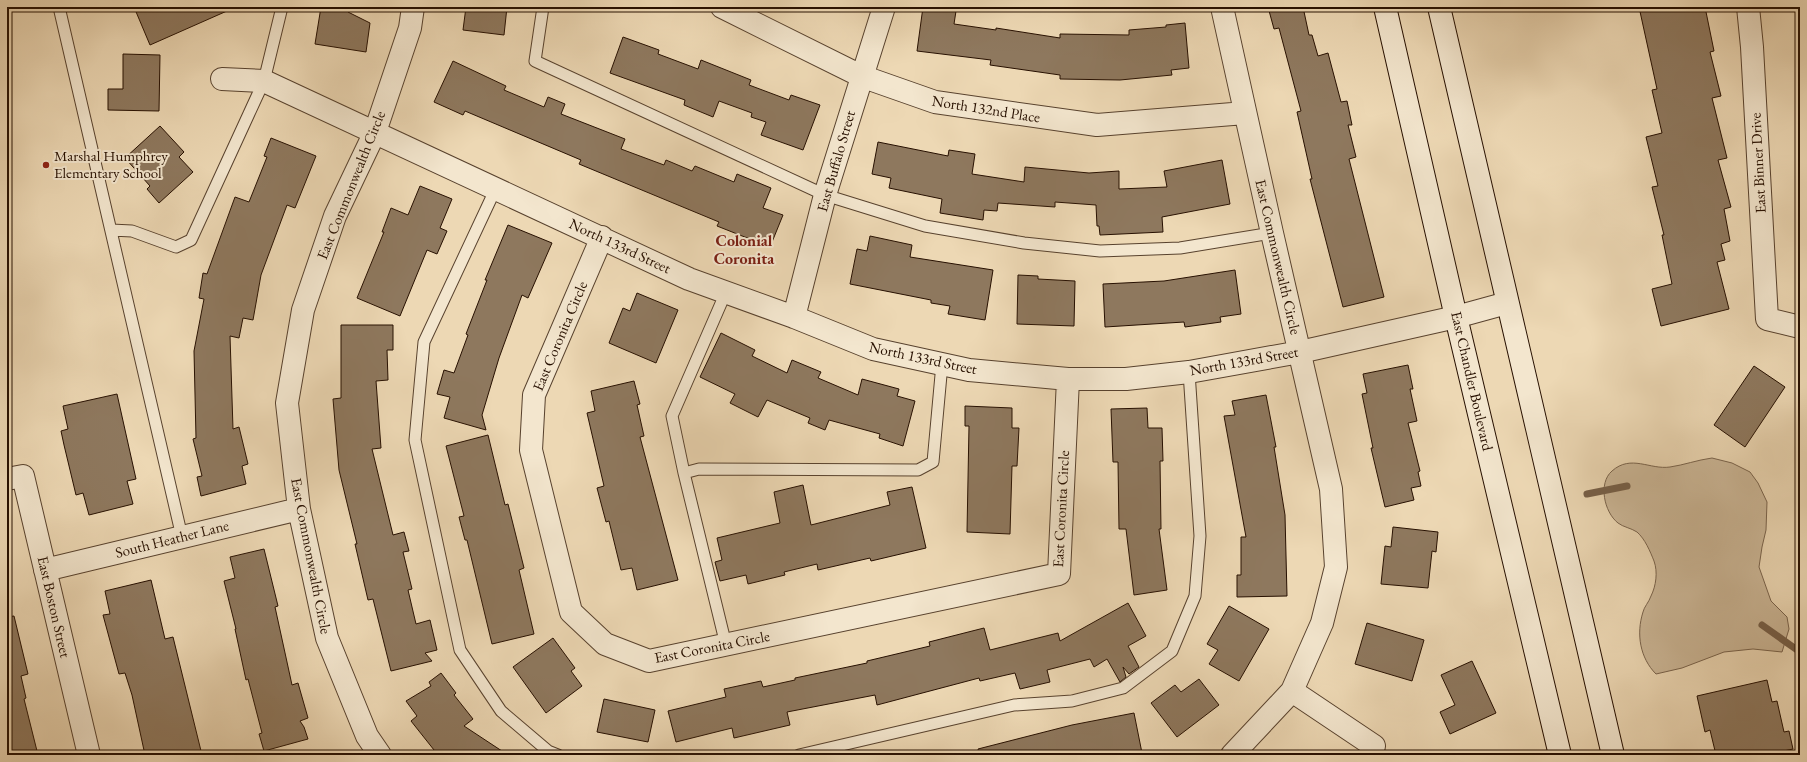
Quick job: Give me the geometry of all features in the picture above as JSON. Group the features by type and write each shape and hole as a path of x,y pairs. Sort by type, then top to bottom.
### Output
{"street":[{"name":"East Commonwealth Circle","path":"380,755 367,736 327,638 299,509 287,403 302,310 335,216 375,132 410,28 413,7"},
{"name":"North 132nd Place","path":"722,7 751,14 861,76 935,102 1097,125 1245,113"},
{"name":"East Buffalo Street","path":"794,317 826,195 861,76 884,7"},
{"name":"East Commonwealth Circle","path":"1222,7 1331,489 1336,567 1322,623 1292,691 1232,755"},
{"name":"East Chandler Boulevard","path":"1385,7 1456,317 1560,755"},
{"path":"1439,7 1613,755"},
{"name":"East Binner Drive","path":"1748,7 1752,47 1767,320 1800,327"},
{"path":"222,79 264,81"},
{"name":"North 133rd Street","path":"264,81 689,279 794,317 873,349 969,370 1068,379 1126,379 1189,372 1300,352 1456,317 1507,303"},
{"name":"East Coronita Circle","path":"602,238 534,395 531,450 571,612 605,644 649,661 1060,574 1068,379"},
{"name":"East Boston Street","path":"7,479 23,476 89,755"},
{"name":"South Heather Lane","path":"45,570 299,509"},
{"path":"1292,691 1374,746"}],"lane":[{"path":"59,7 182,537"},
{"path":"111,230 132,231 176,247 191,240 264,81 282,7"},
{"path":"543,7 535,61 826,195 925,226 1024,243 1100,251 1180,248 1272,233"},
{"path":"496,188 424,342 415,440 460,650 501,711 548,751 558,755"},
{"path":"726,292 672,416 684,473 726,645"},
{"path":"684,473 699,469 918,470 933,462 942,364"},
{"path":"799,755 1014,705 1072,701 1123,688 1172,651 1195,596 1200,536 1189,372"}],"shaded area":[{"path":"1712,458 1732,463 1750,472 1758,483 1767,502 1766,530 1759,567 1771,601 1787,617 1789,629 1782,652 1753,649 1724,652 1682,668 1656,674 1646,661 1640,637 1641,620 1644,608 1653,592 1655,583 1656,574 1654,561 1649,549 1640,535 1635,531 1622,526 1609,512 1604,497 1605,483 1612,471 1619,466 1626,464 1633,463 1670,467"}],"building":[{"path":"134,7 236,7 150,45"},
{"path":"321,7 349,7 348,12 370,23 366,52 315,44"},
{"path":"466,7 507,7 504,35 463,30"},
{"path":"923,7 956,11 954,24 996,30 996,28 1060,38 1060,34 1129,35 1129,30 1166,27 1166,25 1185,23 1189,68 1171,70 1172,75 1120,80 1060,79 1060,75 990,65 991,60 917,51"},
{"path":"1268,7 1303,7 1309,35 1312,35 1318,56 1328,53 1341,102 1347,101 1352,125 1348,125 1356,157 1349,159 1384,297 1343,307 1310,179 1312,179 1297,112 1301,111 1279,28 1274,29"},
{"path":"1639,7 1705,7 1714,51 1710,52 1721,96 1712,98 1727,158 1718,160 1731,207 1724,209 1730,241 1721,244 1725,260 1717,262 1729,309 1661,326 1652,289 1672,284 1662,235 1664,235 1652,187 1658,186 1646,137 1662,133 1652,90 1657,89"},
{"path":"623,37 659,50 658,54 698,69 701,60 751,80 749,85 789,100 791,95 820,105 803,150 761,135 766,122 751,117 752,113 719,101 713,117 684,105 685,100 610,73"},
{"path":"123,54 160,55 159,111 108,110 108,89 123,89"},
{"path":"453,61 506,86 504,90 544,107 548,97 565,104 561,114 625,139 621,149 664,165 666,160 692,171 695,166 734,182 737,174 771,188 763,208 783,215 770,247 717,226 719,222 579,164 581,160 465,111 463,115 434,102"},
{"path":"160,126 184,152 179,157 193,172 159,203 147,189 150,186 125,158"},
{"path":"271,138 316,156 295,208 287,205 261,275 253,320 243,318 239,338 230,336 233,429 239,427 248,464 242,466 246,484 201,496 197,477 202,476 193,439 196,438 194,351 204,299 199,298 203,273 207,274 235,197 249,202 267,157 264,156"},
{"path":"878,142 948,156 949,150 975,154 972,174 1024,182 1025,167 1089,173 1119,171 1119,189 1167,187 1164,171 1222,160 1230,204 1162,217 1163,232 1100,235 1099,226 1097,226 1096,205 1055,202 1055,207 998,203 997,211 984,210 983,220 940,213 942,199 889,188 891,178 872,174"},
{"path":"420,186 452,199 440,228 447,231 437,254 427,250 400,316 357,298 384,232 382,232 391,208 408,215"},
{"path":"508,225 552,243 528,298 522,295 499,358 482,415 486,430 444,418 450,397 437,394 444,370 454,373 468,335 466,334 487,280 485,280"},
{"path":"870,236 912,245 910,257 993,270 985,320 948,314 950,306 931,303 931,300 850,284 857,249 867,251"},
{"path":"1235,270 1241,314 1220,317 1221,322 1185,327 1184,322 1105,327 1103,284 1164,281"},
{"path":"1018,275 1038,276 1038,279 1075,281 1074,326 1017,324"},
{"path":"637,293 678,310 656,363 609,343 623,308 630,311"},
{"path":"341,325 393,325 393,350 387,350 388,380 376,381 381,448 372,449 393,535 404,532 409,551 403,552 412,589 408,590 416,624 430,620 437,650 425,653 432,661 391,671 373,599 368,600 355,544 357,544 339,470 333,399 341,398"},
{"path":"721,333 755,350 752,356 787,373 792,360 821,372 818,378 858,395 862,379 899,389 897,396 915,401 903,446 879,438 880,434 829,420 825,430 808,423 810,418 767,400 758,417 730,403 735,394 700,377"},
{"path":"1408,365 1413,389 1410,389 1417,421 1408,423 1420,471 1418,472 1421,486 1411,488 1414,500 1385,507 1371,448 1373,448 1362,394 1367,393 1363,374"},
{"path":"1754,366 1785,387 1745,447 1714,425"},
{"path":"634,381 640,404 637,405 644,436 640,437 678,580 637,590 632,568 621,570 609,521 606,522 597,488 604,486 587,413 595,411 591,391"},
{"path":"117,394 136,479 127,481 133,504 89,515 83,493 76,495 64,445 61,431 68,429 63,406"},
{"path":"1266,395 1276,447 1274,447 1285,515 1287,596 1237,597 1237,575 1241,575 1241,537 1246,537 1224,416 1235,415 1232,401"},
{"path":"965,406 1012,408 1012,428 1019,428 1017,466 1012,466 1010,534 967,532 969,426 965,426"},
{"path":"1147,408 1148,428 1162,428 1163,461 1160,461 1161,529 1159,529 1167,590 1134,595 1126,529 1119,529 1118,462 1113,462 1111,409"},
{"path":"488,435 505,505 508,504 524,568 519,570 534,634 492,644 467,540 465,540 459,517 464,516 446,446"},
{"path":"803,485 811,525 890,505 887,492 912,487 926,548 871,561 870,558 818,570 817,564 784,572 785,575 748,584 746,575 720,581 715,562 722,560 717,538 780,523 774,492"},
{"path":"1393,527 1438,532 1436,552 1432,551 1428,588 1381,584 1385,546 1391,547"},
{"path":"264,549 278,606 275,607 292,685 298,683 308,718 300,721 304,727 308,739 264,751 259,734 262,733 248,679 246,680 236,629 224,581 235,578 230,557"},
{"path":"151,580 165,639 173,637 202,755 145,755 132,695 125,673 119,674 103,615 110,614 105,591"},
{"path":"1128,603 1146,636 1128,646 1139,667 1129,674 1123,667 1126,677 1120,682 1107,659 1094,667 1090,659 1047,670 1050,682 1020,689 1015,673 980,681 979,678 877,705 875,695 787,712 790,725 734,738 732,728 676,742 668,711 726,697 724,689 761,681 763,687 795,680 795,678 867,663 867,661 930,646 929,642 984,628 990,650 1058,633 1060,641"},
{"path":"1229,606 1269,629 1239,681 1209,664 1218,650 1207,644"},
{"path":"14,616 28,674 21,676 26,698 24,699 38,755 7,755 7,617"},
{"path":"1367,623 1424,640 1412,681 1355,664"},
{"path":"553,638 575,668 571,671 582,686 546,713 513,667"},
{"path":"1472,661 1496,713 1450,734 1440,712 1455,705 1441,675"},
{"path":"441,673 456,693 454,695 473,719 464,726 508,755 438,755 411,721 417,716 406,701 431,686 429,682"},
{"path":"1199,679 1219,705 1177,737 1151,703 1175,685 1181,692"},
{"path":"1767,680 1772,702 1777,701 1784,732 1789,731 1793,749 1779,752 1780,755 1716,755 1710,730 1705,732 1697,696"},
{"path":"604,699 655,710 648,742 597,732"},
{"path":"1134,713 1142,753 1132,755 979,755 978,749 1072,725"}],"waterway":[{"path":"1587,494 1627,486"},
{"path":"1762,625 1800,652"}],"place":[{"name":"Marshal Humphrey Elementary School","path":"46,165"}],"district":[{"name":"Colonial Coronita","path":"744,249"}]}
